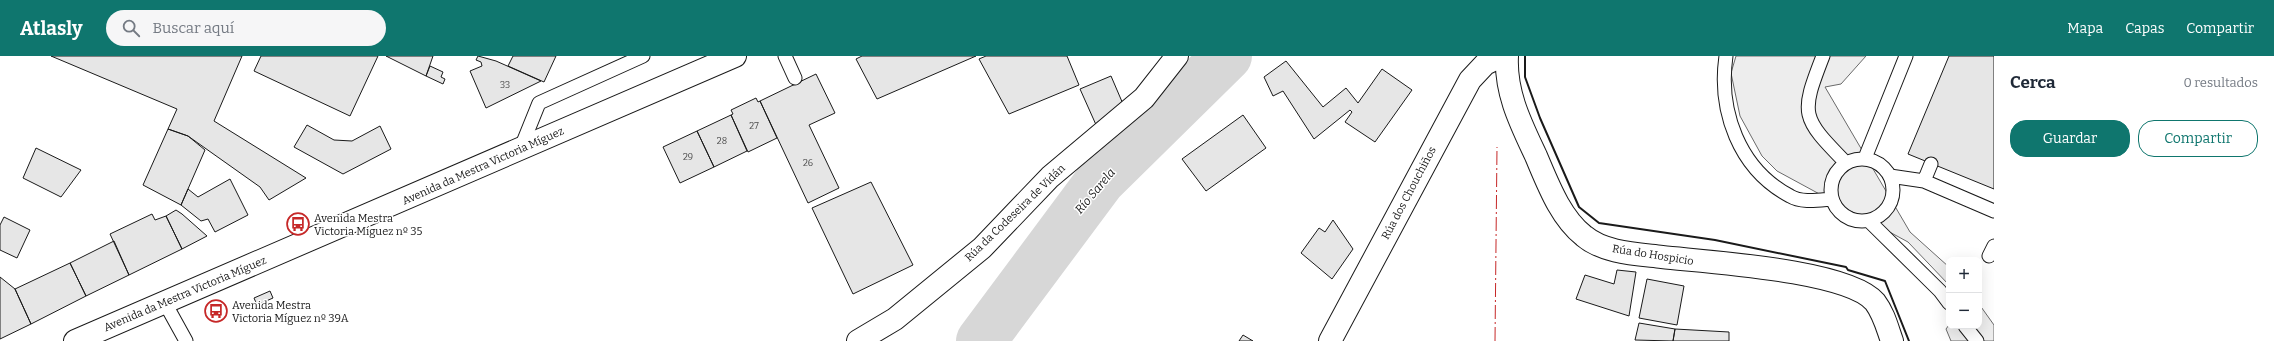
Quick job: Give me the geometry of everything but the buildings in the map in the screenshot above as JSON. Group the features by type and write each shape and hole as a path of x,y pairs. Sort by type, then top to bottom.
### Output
{"street":[{"name":"Avenida da Mestra Victoria Míguez","path":"75,341 735,56"},
{"name":"Rúa da Codeseira de Vidán","path":"858,341 895,319 982,248 1050,177 1144,98 1177,56"},
{"name":"Rúa dos Chouchiños","path":"1330,341 1470,80 1485,64 1501,56"},
{"name":"Rúa do Hospicio","path":"1507,56 1508,86 1515,109 1552,192 1567,218 1584,237 1598,244 1635,254 1783,272 1827,279 1859,290 1874,302 1884,317 1892,341"}],"lane":[{"path":"520,150 539,103 643,56"},
{"path":"785,56 795,78"},
{"path":"1726,56 1724,87 1728,109 1735,138 1746,158 1760,174 1790,197 1810,201 1832,200"},
{"path":"1824,56 1809,91 1807,104 1809,119 1822,139 1846,162"},
{"path":"1865,158 1906,56"},
{"path":"1865,158 1875,161 1884,167 1890,176 1893,194 1885,212 1869,221 1859,222 1842,215 1832,200 1830,189 1832,178 1846,162 1865,158"},
{"path":"1924,181 1931,164"},
{"path":"1890,176 1924,181 1994,212"},
{"path":"1869,221 1940,291 1946,299"},
{"path":"165,303 186,341"}],"shaded area":[{"path":"1736,56 1866,56 1841,84 1825,87 1910,232 1946,264 1946,282 1908,242 1777,171 1762,156 1740,116 1731,73"},
{"path":"1982,308 1994,325 1994,341 1951,341 1946,329 1982,329"}],"waterway":[{"name":"Río Sarela","path":"981,341 1100,181 1227,56"}],"wall":[{"path":"1525,56 1525,77 1540,118 1579,207 1599,223 1715,240 1846,267 1848,270 1885,281 1909,341"}],"power":[{"path":"1495,341 1497,147"}],"place":[{"name":"Avenida Mestra Victoria Míguez nº 35","path":"298,224"},
{"name":"Avenida Mestra Victoria Míguez nº 39A","path":"216,311"}]}
